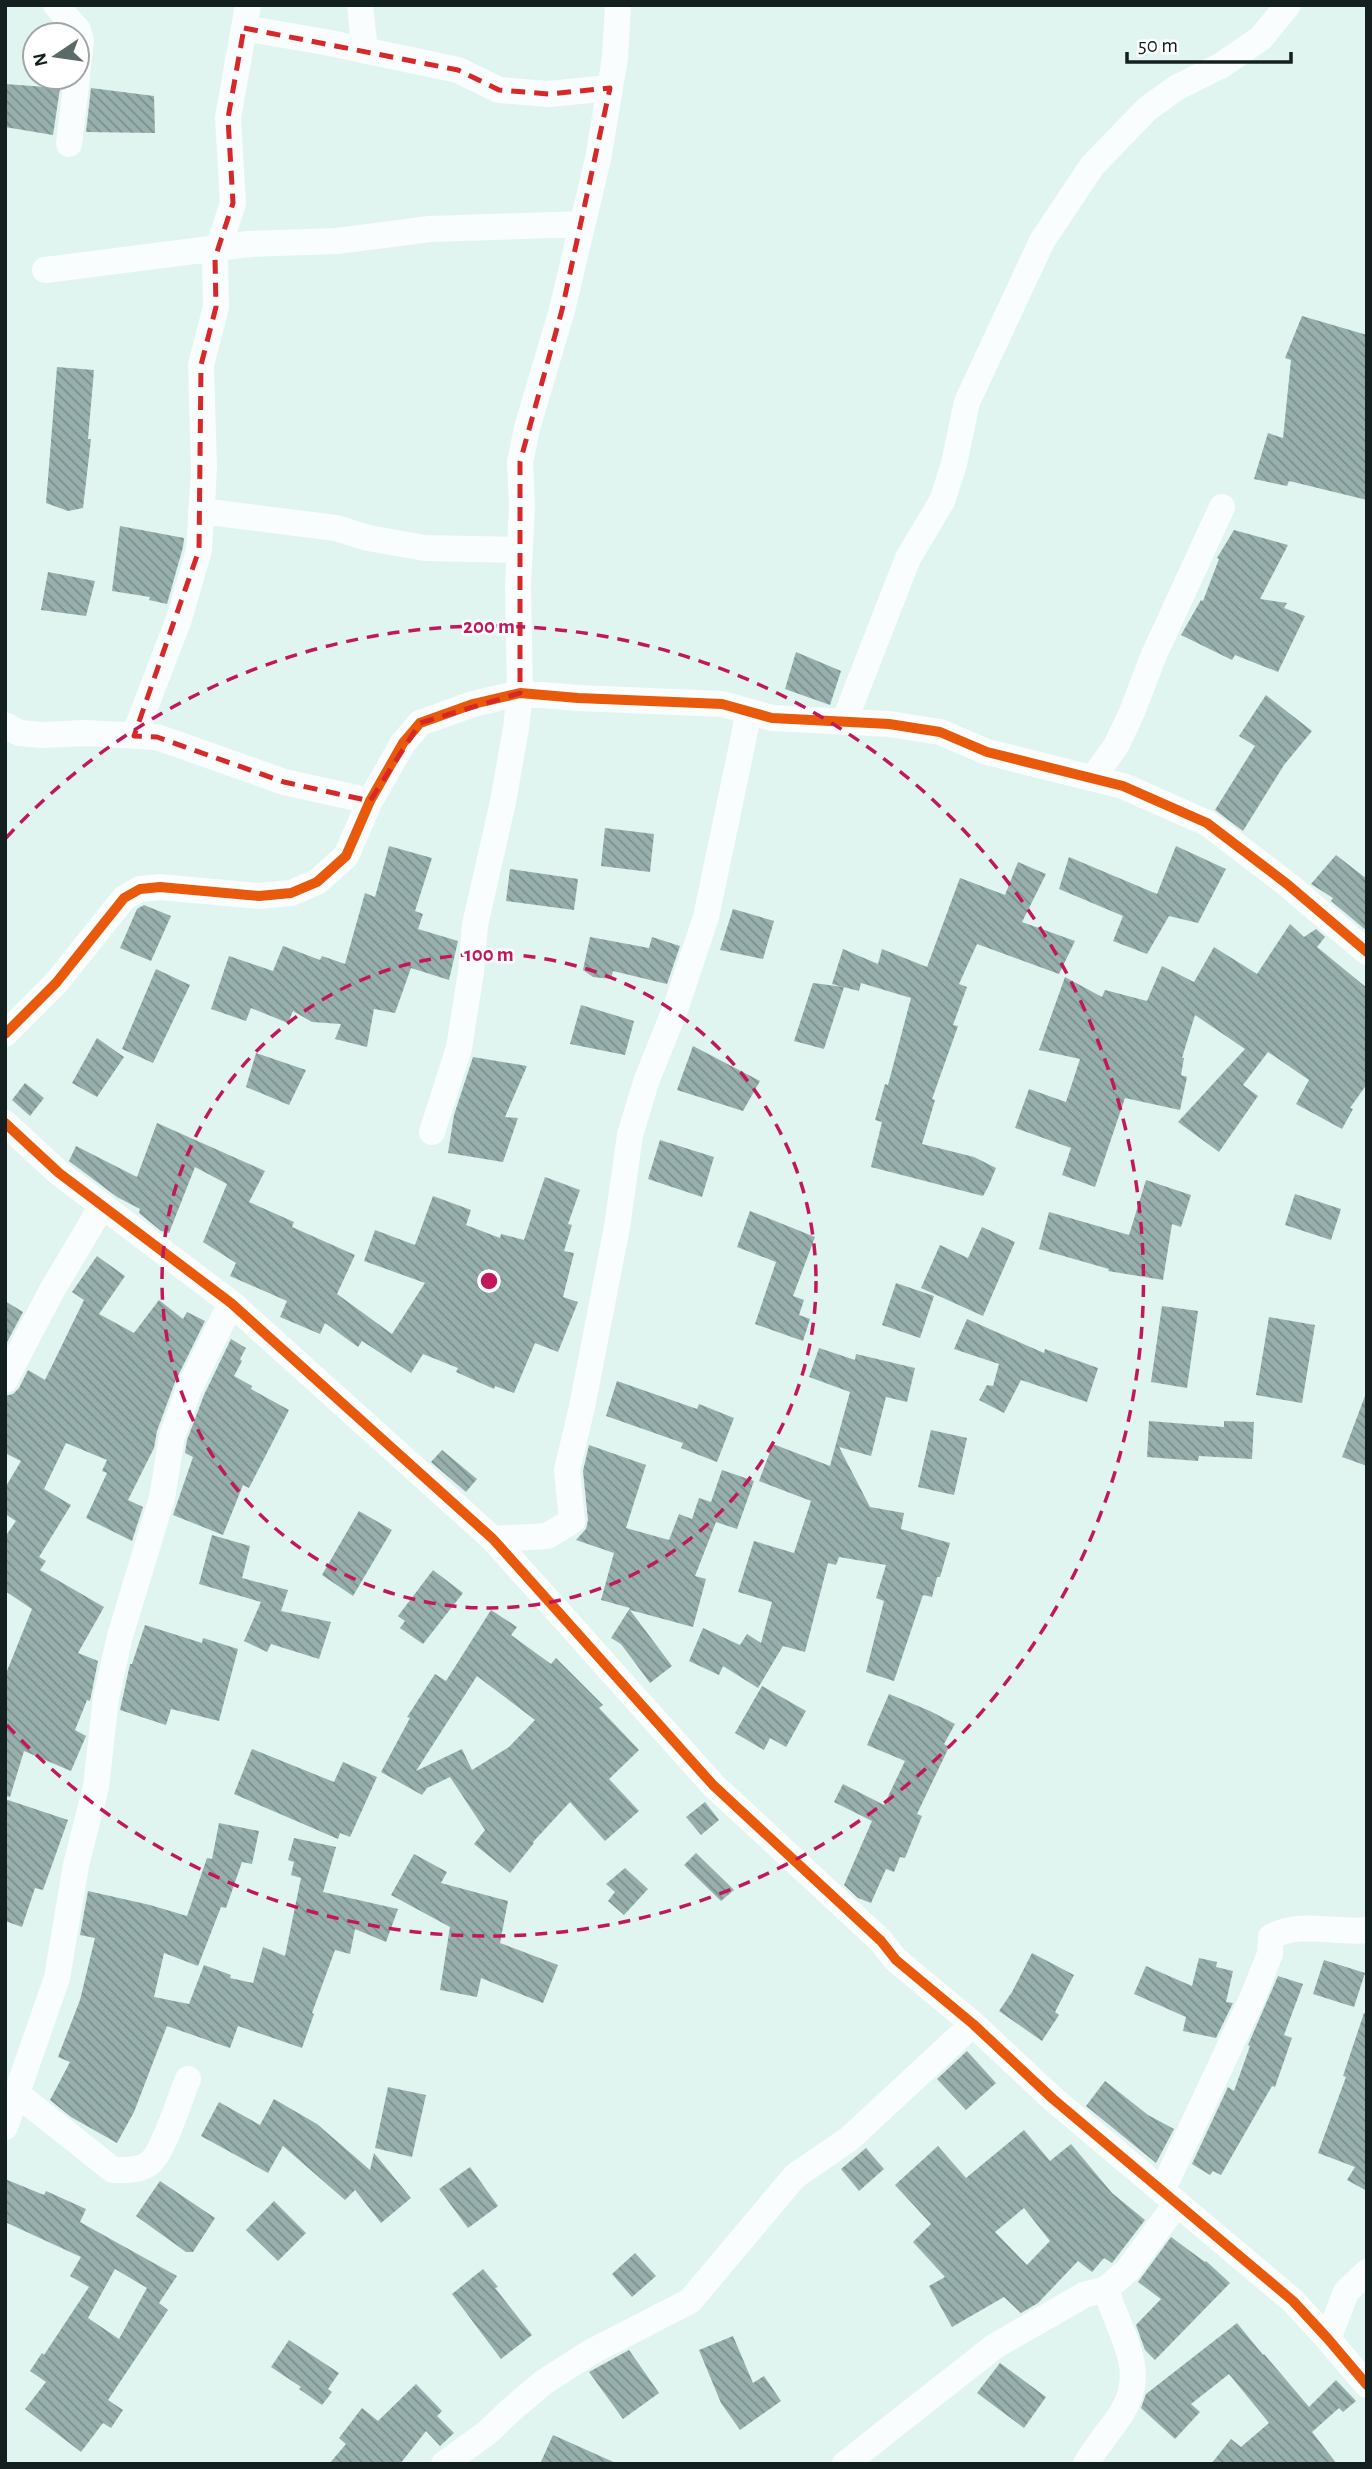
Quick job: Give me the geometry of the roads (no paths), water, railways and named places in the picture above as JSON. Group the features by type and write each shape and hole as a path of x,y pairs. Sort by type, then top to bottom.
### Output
{"street":[{"path":"56,5 70,21"},
{"path":"360,5 365,51"},
{"path":"432,1132 459,1048 475,925 503,802 520,693 520,462 562,310 598,159 615,58 618,5"},
{"path":"844,722 908,558 942,501 954,464 967,402 1042,241 1092,166 1147,109 1176,88 1222,65 1261,38 1287,5"},
{"path":"134,736 179,619 199,550 204,470 201,365 216,307 215,258 233,203 228,118 246,17 365,51 458,70 499,90 549,94 610,88"},
{"path":"69,144 75,91"},
{"path":"45,270 218,247 337,241 430,229 582,224"},
{"path":"1093,778 1116,746 1153,657 1222,507"},
{"path":"201,511 336,528 368,538 425,548 519,550"},
{"path":"5,1034 57,983 124,898 140,889 160,887 259,896 291,893 317,882 346,856 370,801 403,743 420,723 473,704 520,693 722,704 772,718 889,724 940,732 987,752 1123,786 1207,823 1287,884 1367,952"},
{"path":"493,1539 547,1536 572,1521 567,1469 582,1407 617,1227 629,1135 706,917 749,712"},
{"path":"5,725 19,733 157,737 284,782 370,801"},
{"path":"5,1124 59,1173 231,1303 493,1539 713,1785 881,1941 897,1960 973,2024 1054,2099 1293,2301 1367,2385"},
{"path":"5,1380 51,1292 102,1206"},
{"path":"5,2127 57,1978 76,1865 96,1787 106,1698 120,1636 162,1498 172,1436 189,1389 231,1303"},
{"path":"845,2464 995,2346 1084,2295 1106,2289 1128,2270 1170,2197 1270,1954 1271,1937 1281,1931 1297,1928 1367,1930"},
{"path":"444,2464 488,2432 544,2382 591,2352 690,2301 795,2176 849,2139 973,2024"},
{"path":"17,2094 113,2170 133,2170 151,2162 188,2079"},
{"path":"1328,2339 1346,2292 1367,2272"},
{"path":"1086,2464 1123,2412 1134,2376 1124,2333 1111,2307 1106,2289"}]}
